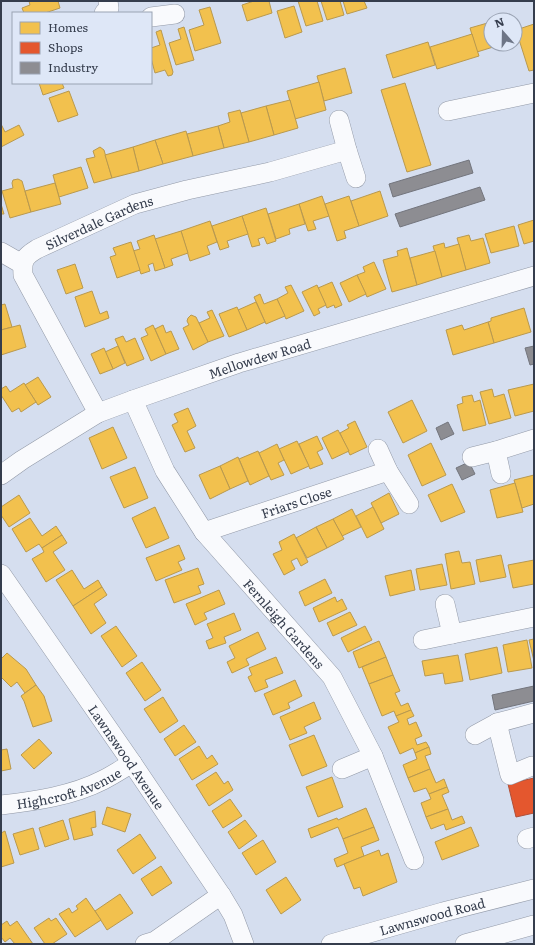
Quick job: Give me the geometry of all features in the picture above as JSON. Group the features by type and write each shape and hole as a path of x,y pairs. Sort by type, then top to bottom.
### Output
{"street":[{"path":"152,17 175,14"},
{"path":"448,111 534,93"},
{"path":"339,120 356,178"},
{"name":"Silverdale Gardens","path":"22,264 26,256 37,249 135,204 187,190 270,172 347,150"},
{"path":"1,252 22,264 23,275 98,413"},
{"name":"Mellowdew Road","path":"1,475 22,460 98,413 239,363 534,276"},
{"name":"Fernleigh Gardens","path":"133,400 166,471 204,532 332,677 373,756 414,860"},
{"path":"472,457 534,439"},
{"path":"378,449 388,471 409,504"},
{"path":"496,451 501,474"},
{"name":"Friars Close","path":"204,532 388,471"},
{"name":"Lawnswood Avenue","path":"1,574 8,596 132,763 221,895 233,915 244,944"},
{"path":"445,604 452,634"},
{"path":"423,640 534,617"},
{"path":"475,735 497,723 534,713"},
{"path":"497,723 510,775 532,766"},
{"path":"342,769 373,756"},
{"name":"Highcroft Avenue","path":"1,805 48,799 70,792 102,781 132,763"},
{"name":"Lawnswood Road","path":"331,944 534,888"},
{"path":"145,944 155,941 221,895"},
{"path":"466,944 534,925"}],"building: Homes":[{"path":"29,1 58,1 60,8 48,12 24,12 22,8 30,5"},
{"path":"254,1 269,1 272,13 247,21 242,5"},
{"path":"298,1 317,1 323,21 306,26"},
{"path":"321,1 340,1 344,15 327,20"},
{"path":"343,1 364,1 367,8 347,14"},
{"path":"294,6 302,32 285,38 277,11"},
{"path":"210,7 221,43 195,51 189,30 204,25 199,10"},
{"path":"483,24 483,50 477,52 470,28"},
{"path":"534,24 534,70 529,71 523,52 523,28"},
{"path":"184,27 194,60 176,65 169,43 181,39 178,29"},
{"path":"161,30 173,72 172,75 168,76 165,70 155,73 152,62 152,48 160,45 156,32"},
{"path":"472,34 479,56 437,69 430,47"},
{"path":"428,42 435,65 393,78 386,55"},
{"path":"345,68 352,93 324,101 317,76"},
{"path":"319,82 326,110 295,119 287,91"},
{"path":"405,83 431,165 407,172 381,90"},
{"path":"39,84 62,84 64,88 43,95"},
{"path":"69,91 78,115 58,122 49,98"},
{"path":"290,100 298,128 274,135 266,106"},
{"path":"266,106 274,135 249,142 241,113"},
{"path":"240,110 249,142 224,148 218,126 230,122 228,113"},
{"path":"1,124 5,132 19,125 24,135 1,147"},
{"path":"218,126 224,148 193,156 187,134"},
{"path":"186,131 193,156 163,164 155,140"},
{"path":"155,140 163,164 139,171 133,147"},
{"path":"100,147 104,150 112,178 94,183 86,159 95,157 93,151"},
{"path":"133,147 139,171 112,178 105,155"},
{"path":"81,167 88,188 59,197 53,175"},
{"path":"18,179 22,181 31,212 10,218 2,191 13,188 13,180"},
{"path":"55,183 61,204 31,212 25,191"},
{"path":"380,191 388,216 359,226 351,201"},
{"path":"322,196 329,216 313,221 316,229 308,231 299,204"},
{"path":"349,196 359,226 344,231 346,238 337,241 325,204"},
{"path":"1,204 4,214 1,214"},
{"path":"299,204 305,224 289,229 290,234 276,239 268,214"},
{"path":"266,208 276,241 267,244 264,237 258,239 260,245 252,247 242,216"},
{"path":"242,216 248,234 227,241 229,247 220,250 212,226"},
{"path":"534,220 534,241 524,244 518,225"},
{"path":"210,221 217,242 207,246 210,254 190,261 181,231"},
{"path":"514,226 519,246 491,253 485,234"},
{"path":"181,231 188,253 171,259 173,265 165,268 155,239"},
{"path":"154,235 165,268 155,271 153,263 148,265 150,271 141,274 133,251 140,249 137,241"},
{"path":"469,235 471,241 483,238 490,263 466,270 457,238"},
{"path":"131,242 140,270 117,278 110,257 116,255 113,248"},
{"path":"444,243 445,248 459,244 466,270 442,277 433,246"},
{"path":"407,248 417,285 392,292 383,260 398,256 397,251"},
{"path":"435,251 442,277 417,285 410,258"},
{"path":"374,262 386,289 367,297 357,275 365,272 363,267"},
{"path":"75,264 83,288 66,294 57,270"},
{"path":"357,275 366,294 349,302 340,283"},
{"path":"332,282 342,305 335,308 334,305 327,308 318,288"},
{"path":"291,285 304,311 286,319 277,299 288,293 285,287"},
{"path":"317,285 326,305 318,309 320,313 314,316 302,292"},
{"path":"92,291 100,314 107,311 109,318 85,327 75,297"},
{"path":"260,294 264,304 277,299 285,316 266,324 254,297"},
{"path":"256,302 265,322 247,330 238,310"},
{"path":"5,304 12,327 1,330 1,305"},
{"path":"237,307 247,330 229,337 219,314"},
{"path":"524,308 531,332 494,343 488,322 491,321 491,318"},
{"path":"212,310 224,336 208,342 199,323 210,318 207,312"},
{"path":"191,315 196,317 208,342 193,350 183,328 189,325 187,321"},
{"path":"488,322 494,343 453,355 446,330 462,325 464,330"},
{"path":"20,325 26,347 1,355 1,330"},
{"path":"153,325 166,354 151,361 141,338 148,335 145,329"},
{"path":"163,325 166,333 171,331 179,349 166,354 155,329"},
{"path":"123,336 126,342 135,338 144,359 127,366 115,339"},
{"path":"118,346 125,363 113,369 105,352"},
{"path":"104,348 113,369 100,374 91,354"},
{"path":"38,377 51,397 38,405 25,385"},
{"path":"24,383 36,402 21,412 19,408 12,412 1,395 1,389 6,386 10,392"},
{"path":"534,384 534,411 515,416 508,390"},
{"path":"492,389 494,397 504,394 511,418 489,424 480,392"},
{"path":"472,395 474,402 480,400 486,425 463,431 457,405 463,403 462,397"},
{"path":"412,400 427,431 403,443 388,412"},
{"path":"188,408 196,426 187,431 195,448 185,452 172,425 178,422 174,414"},
{"path":"355,421 367,447 350,455 340,433 349,428 347,425"},
{"path":"113,427 127,458 102,469 89,438"},
{"path":"338,430 349,451 332,459 322,438"},
{"path":"317,436 323,449 317,452 323,464 310,469 299,444"},
{"path":"297,441 309,466 291,474 279,449"},
{"path":"431,443 446,475 422,486 408,455"},
{"path":"277,444 284,460 278,463 284,475 271,480 259,453"},
{"path":"258,451 269,476 250,485 239,459"},
{"path":"238,457 248,481 230,489 220,466"},
{"path":"220,466 230,489 210,499 199,475"},
{"path":"135,467 148,498 124,508 110,477"},
{"path":"534,475 534,504 522,508 514,480"},
{"path":"515,483 523,512 497,518 490,490"},
{"path":"452,484 465,512 441,522 428,495"},
{"path":"389,493 399,514 381,523 371,503"},
{"path":"19,495 30,513 9,527 1,515 1,507"},
{"path":"155,507 169,538 146,548 132,518"},
{"path":"373,507 384,529 367,538 356,516"},
{"path":"352,509 361,527 342,536 333,519"},
{"path":"30,518 42,536 56,526 62,535 42,548 39,544 26,552 12,529"},
{"path":"333,519 344,539 327,548 316,527"},
{"path":"316,527 327,548 307,558 296,538"},
{"path":"294,534 308,562 301,566 297,558 291,561 295,569 284,575 273,554 282,550 279,542"},
{"path":"62,535 67,543 53,552 65,570 46,582 32,559 44,552 42,548"},
{"path":"179,545 185,559 178,562 182,570 156,581 146,558"},
{"path":"459,551 462,563 470,562 475,584 451,589 445,554"},
{"path":"501,555 506,577 480,582 476,560"},
{"path":"534,560 534,584 513,588 508,565"},
{"path":"442,564 447,585 420,590 416,569"},
{"path":"198,568 204,584 198,586 201,593 174,603 165,580"},
{"path":"72,570 84,589 98,580 102,587 73,606 56,580"},
{"path":"411,570 415,590 390,596 385,576"},
{"path":"325,579 332,593 305,606 299,592"},
{"path":"102,587 107,595 94,604 106,623 91,634 73,606"},
{"path":"219,590 225,604 204,613 207,619 195,625 186,604"},
{"path":"335,597 337,602 342,599 347,609 319,622 313,608"},
{"path":"350,612 357,625 333,636 327,623"},
{"path":"234,613 241,630 224,637 226,643 209,649 206,641 213,638 207,624"},
{"path":"116,626 137,656 122,667 101,636"},
{"path":"365,626 372,640 348,652 341,638"},
{"path":"258,632 266,649 246,659 249,665 232,673 227,662 235,658 229,646"},
{"path":"534,639 534,661 529,640"},
{"path":"527,640 532,668 508,672 503,645"},
{"path":"379,641 386,657 359,668 353,652"},
{"path":"497,647 502,673 470,680 465,654"},
{"path":"7,653 26,669 36,685 25,693 17,682 11,687 1,677 1,659"},
{"path":"458,655 463,681 445,684 443,673 425,676 422,661"},
{"path":"276,657 283,673 265,680 268,687 255,692 248,677 252,675 249,668"},
{"path":"386,657 393,675 369,684 362,667"},
{"path":"142,662 161,690 145,701 126,673"},
{"path":"393,675 400,691 395,693 401,706 408,703 411,710 396,716 394,711 382,716 369,684"},
{"path":"295,680 302,696 288,703 290,708 273,715 264,694"},
{"path":"36,685 44,696 52,721 33,727 21,696"},
{"path":"163,697 178,721 160,733 144,709"},
{"path":"314,702 321,719 304,727 307,733 290,740 280,717"},
{"path":"411,710 414,716 407,719 409,725 416,722 422,736 415,739 417,745 426,742 429,747 415,753 413,748 400,754 388,727 399,722 396,716"},
{"path":"184,725 196,742 175,756 164,739"},
{"path":"314,735 327,766 302,776 289,745"},
{"path":"39,739 52,753 34,769 21,755"},
{"path":"199,746 207,759 212,755 218,764 192,780 179,759"},
{"path":"429,747 431,754 425,756 430,769 408,778 403,765 417,759 415,753"},
{"path":"7,749 11,769 1,771 1,750"},
{"path":"430,769 436,783 444,779 447,787 429,794 426,788 414,792 408,778"},
{"path":"216,772 224,784 228,781 233,790 209,806 196,785"},
{"path":"332,777 343,807 318,817 306,787"},
{"path":"447,787 449,792 442,795 448,809 426,817 421,803 431,799 429,794"},
{"path":"230,799 242,816 223,828 212,811"},
{"path":"107,807 131,814 125,832 102,824"},
{"path":"366,808 374,827 343,839 338,827 311,838 308,829 337,818 338,820"},
{"path":"448,809 452,820 462,816 465,823 446,830 444,824 431,829 426,817"},
{"path":"95,811 96,827 91,828 93,835 74,840 69,819"},
{"path":"63,820 69,839 45,847 39,828"},
{"path":"245,820 257,836 239,849 228,832"},
{"path":"374,827 379,840 361,847 364,856 337,867 334,859 348,853 343,839"},
{"path":"471,827 479,846 442,860 435,842"},
{"path":"33,828 39,849 20,855 13,834"},
{"path":"5,831 14,863 1,867 1,833"},
{"path":"140,834 156,858 133,874 117,850"},
{"path":"263,840 276,862 256,875 242,853"},
{"path":"379,850 381,856 388,853 397,882 363,896 360,887 354,889 344,864"},
{"path":"161,866 172,883 152,896 141,879"},
{"path":"286,877 301,900 281,914 266,890"},
{"path":"120,894 133,913 107,930 95,911"},
{"path":"86,898 101,920 75,937 59,914 69,908 72,913 78,909 76,906"},
{"path":"49,918 51,921 56,918 67,934 52,944 45,944 34,928"},
{"path":"7,921 10,926 17,921 33,944 15,944 10,938 5,942 1,937 1,925"}],"building: Shops":[{"path":"534,778 534,813 516,817 508,784"}],"building: Industry":[{"path":"469,160 473,173 393,197 389,184"},
{"path":"480,187 485,200 400,227 395,214"},
{"path":"534,346 534,364 530,365 525,348"},
{"path":"448,422 454,434 441,440 436,428"},
{"path":"469,462 475,474 462,480 456,468"},
{"path":"534,686 534,701 495,710 492,695"}]}
